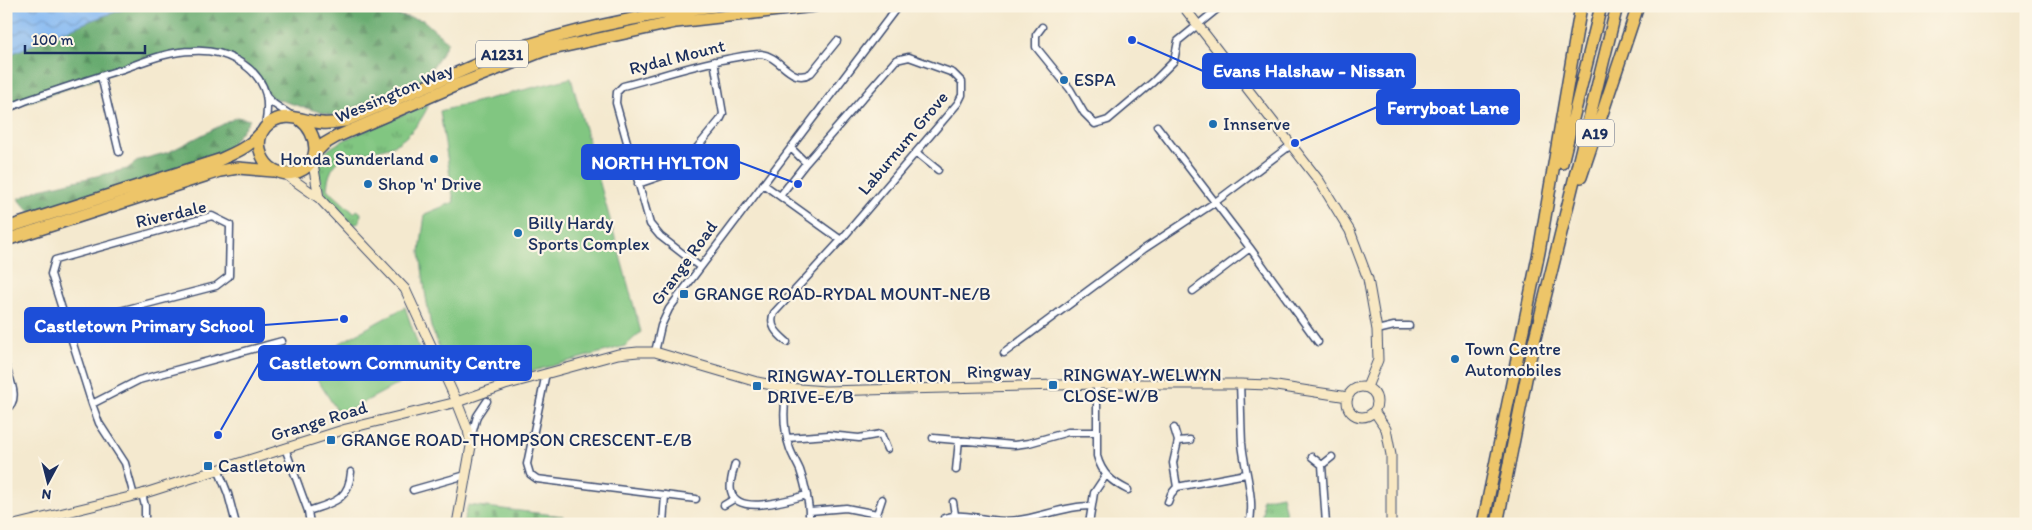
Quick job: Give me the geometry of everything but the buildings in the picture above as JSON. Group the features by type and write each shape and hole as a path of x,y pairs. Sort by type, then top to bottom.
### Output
{"highway":[{"name":"Wessington Way","path":"6,228 219,160 240,151 253,142 274,120 281,118 297,119 323,124 345,121 501,54 525,46 637,19 714,6"},
{"name":"Wessington Way","path":"6,240 220,171 238,168 295,173 302,170 324,144 336,137 459,84 544,51 676,22 815,6"},
{"path":"1539,252 1581,6"},
{"name":"A19","path":"1483,524 1539,252 1601,6"},
{"name":"A19","path":"1498,524 1531,354 1617,6"},
{"name":"A19","path":"1554,260 1638,6"},
{"path":"297,119 307,125 314,135 313,156"},
{"path":"264,129 259,144 260,155 265,164 280,172"}],"street":[{"name":"Grange Road","path":"18,524 138,495 346,429 457,402 546,373 618,354 655,352 661,326 669,309 898,6"},
{"path":"1183,6 1320,182 1350,231 1368,279 1377,330 1378,360 1367,387"},
{"path":"1042,26 1036,35 1036,47 1070,89 1084,113 1096,124 1108,120 1153,82 1174,60 1178,41 1221,6"},
{"name":"Rydal Mount","path":"700,267 654,230 647,218 616,103 617,92 624,86 714,61 751,54 764,54 772,57 792,74 805,76 811,73 837,41"},
{"path":"6,109 161,56 191,50 206,50 220,53 244,64 255,75 266,96 274,104 297,119"},
{"name":"Laburnum Grove","path":"780,196 806,163 896,60 909,57 953,73 958,77 963,88 958,103 841,240 774,313 772,324 775,331 787,342"},
{"path":"638,184 673,172 681,167 720,120 723,108 714,61"},
{"path":"101,76 119,152"},
{"path":"264,129 267,114 266,96"},
{"path":"1157,126 1250,248 1318,342"},
{"path":"1004,353 1150,245 1214,202 1291,145"},
{"path":"791,148 806,163"},
{"path":"917,153 938,170"},
{"path":"313,156 319,198"},
{"path":"280,172 319,198 405,289 457,402 471,438"},
{"path":"763,184 841,240"},
{"name":"Riverdale","path":"212,216 230,224 229,276 216,286 66,325 51,274 55,260 212,216"},
{"path":"1193,291 1250,248"},
{"path":"66,325 99,423 125,463 138,495 145,506 145,524"},
{"path":"1377,330 1394,326 1409,326"},
{"path":"92,404 139,380 282,341"},
{"name":"Ringway","path":"655,352 731,376 787,388 854,391 1097,384 1240,384 1270,385 1348,397"},
{"path":"6,367 14,391 12,405 6,410"},
{"path":"546,373 528,464 530,474 537,479 696,499"},
{"path":"1097,384 1097,456 1100,466 1111,481 1128,490"},
{"path":"1240,384 1242,443 1252,502 1249,524"},
{"path":"1367,387 1375,393 1377,404 1374,411 1368,416 1356,415 1348,408 1348,397 1354,389 1367,387"},
{"path":"787,388 784,409 787,438 807,494 810,511 809,524"},
{"path":"457,524 471,438 477,416 487,401"},
{"path":"1374,411 1386,429 1391,455 1391,524"},
{"path":"1174,428 1178,441 1172,463 1177,487"},
{"path":"933,438 1014,445 1029,444 1068,432 1096,432"},
{"path":"787,438 829,434 859,438 881,434 887,449"},
{"path":"956,470 959,440"},
{"path":"1178,441 1190,440"},
{"path":"285,448 308,511 310,524"},
{"path":"1312,456 1322,465 1326,524"},
{"path":"1322,465 1332,457"},
{"path":"735,464 731,486 734,498 743,503 756,505 770,504 807,494"},
{"path":"218,469 228,494 236,524"},
{"path":"308,511 342,498 350,483 351,472"},
{"path":"1168,502 1171,494 1177,487 1246,474"},
{"path":"413,490 466,475"},
{"path":"1089,524 1090,506 1094,493 1106,475"},
{"path":"663,524 665,495"},
{"path":"724,505 734,498"},
{"path":"810,511 846,508 877,514 882,499"},
{"path":"953,502 954,515"},
{"path":"944,518 954,515 1001,521 1022,520 1077,506 1090,506"}],"green space":[{"path":"133,6 376,6 373,11 423,20 448,42 438,60 422,80 333,116 266,96 262,87 244,64 206,50 161,56 6,110 6,47"},
{"name":"Billy Hardy Sports Complex","path":"571,78 641,332 625,346 522,374 484,349 446,364 431,327 420,252 425,214 454,202 440,111"},
{"path":"429,104 415,128 400,142 383,149 351,155 335,165 330,175 327,189 354,213 357,210 361,213 360,221 356,224 343,220 331,205 321,184 319,171 325,153 342,141"},
{"path":"237,117 250,120 219,160 36,218 18,199 40,189 127,169 139,160 169,152"},
{"path":"405,307 426,369 340,415 306,362"},
{"path":"1282,495 1288,524 1260,524 1263,511 1262,499"},
{"path":"468,505 563,516 563,524 463,524"}],"water":[{"path":"6,6 133,6 92,20 6,56"}],"place":[{"name":"Evans Halshaw - Nissan","path":"1132,40"},
{"name":"ESPA","path":"1064,80"},
{"name":"Innserve","path":"1213,124"},
{"name":"Ferryboat Lane","path":"1295,143"},
{"name":"Honda Sunderland","path":"434,159"},
{"name":"Shop 'n' Drive","path":"368,184"},
{"name":"NORTH HYLTON","path":"798,184"},
{"name":"Billy Hardy Sports Complex","path":"518,233"},
{"name":"GRANGE ROAD-RYDAL MOUNT-NE/B","path":"684,294"},
{"name":"Castletown Primary School","path":"344,319"},
{"name":"Town Centre Automobiles","path":"1455,359"},
{"name":"RINGWAY-WELWYN CLOSE-W/B","path":"1053,385"},
{"name":"RINGWAY-TOLLERTON DRIVE-E/B","path":"757,386"},
{"name":"Castletown Community Centre","path":"218,435"},
{"name":"GRANGE ROAD-THOMPSON CRESCENT-E/B","path":"331,440"},
{"name":"Castletown","path":"208,466"}]}
